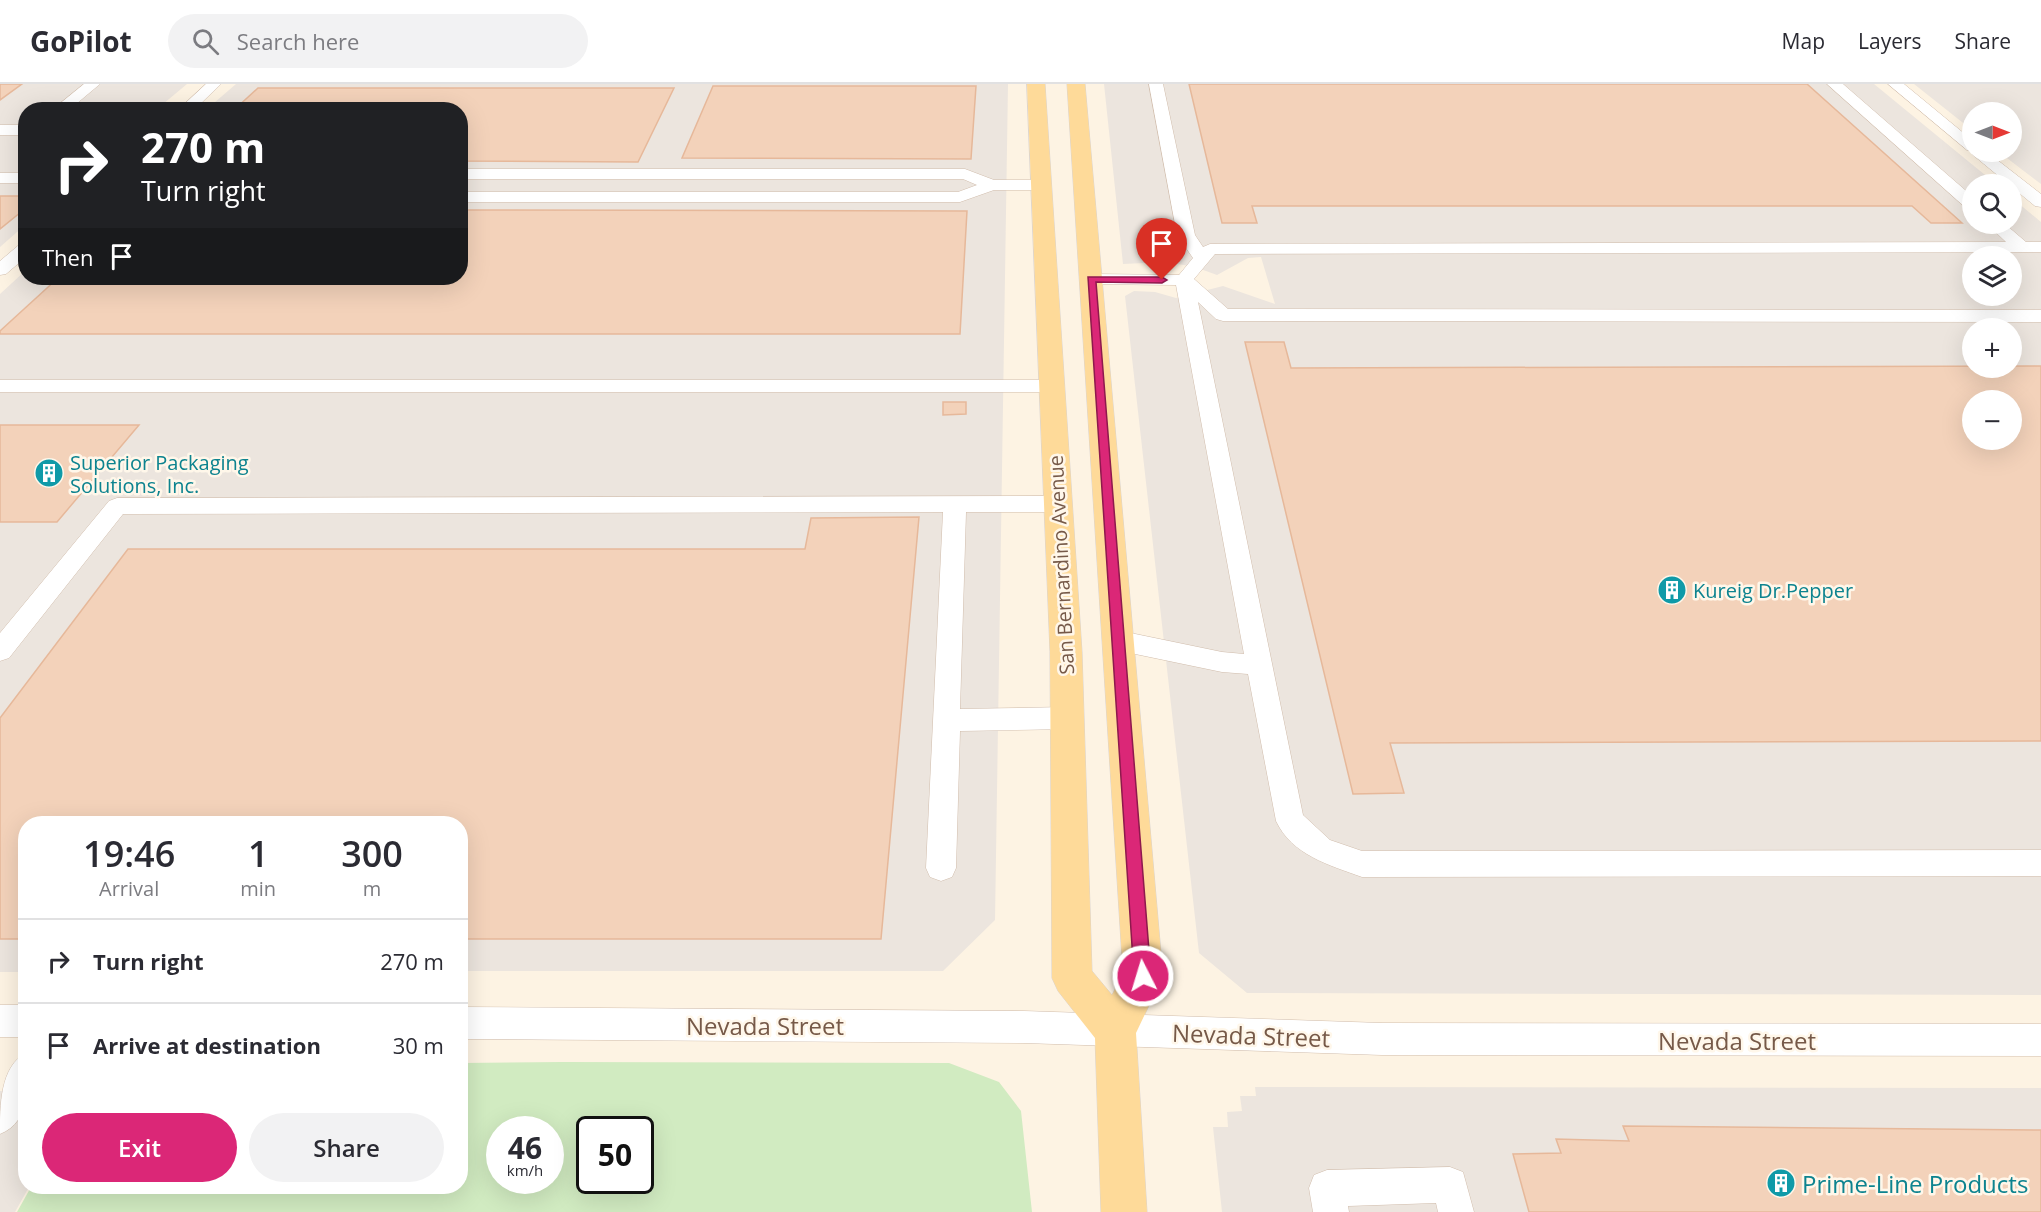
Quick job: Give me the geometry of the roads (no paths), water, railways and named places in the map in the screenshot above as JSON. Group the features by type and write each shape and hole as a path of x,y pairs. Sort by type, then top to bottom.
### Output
{"main road":[{"name":"San Bernardino Avenue","path":"1036,84 1068,718 1072,978 1115,1031"},
{"path":"1076,84 1143,976 1115,1031 1124,1212"}],"street":[{"path":"69,102 93,84"},
{"path":"194,102 214,84"},
{"path":"1156,84 1186,235 1202,259"},
{"path":"1834,84 1962,195"},
{"path":"1894,84 1962,139"},
{"path":"0,130 18,130"},
{"path":"1991,162 2041,202"},
{"path":"468,174 965,174 992,185"},
{"path":"0,178 18,178"},
{"path":"468,197 960,197 992,185 1041,185"},
{"path":"2007,234 2021,246"},
{"path":"1184,280 1210,249 1962,247"},
{"path":"2022,247 2041,247"},
{"path":"0,270 18,255"},
{"path":"1091,279 1184,280 1223,315 2041,315"},
{"path":"1184,280 1290,821 1320,849 1362,864 2041,863"},
{"path":"0,386 1052,386"},
{"path":"941,868 955,504"},
{"path":"0,651 117,506 1058,504"},
{"path":"1116,640 1222,662 1261,664"},
{"path":"947,720 1068,718"},
{"path":"0,1021 18,1021"},
{"name":"Nevada Street","path":"468,1023 1023,1026 1382,1040 2041,1040"},
{"path":"0,1117 18,1084"},
{"path":"1331,1212 1327,1188 1450,1185 1456,1212"}],"place":[{"name":"Superior Packaging Solutions, Inc.","path":"49,473"},
{"name":"Kureig Dr.Pepper","path":"1672,590"},
{"name":"Prime-Line Products","path":"1781,1183"}]}
